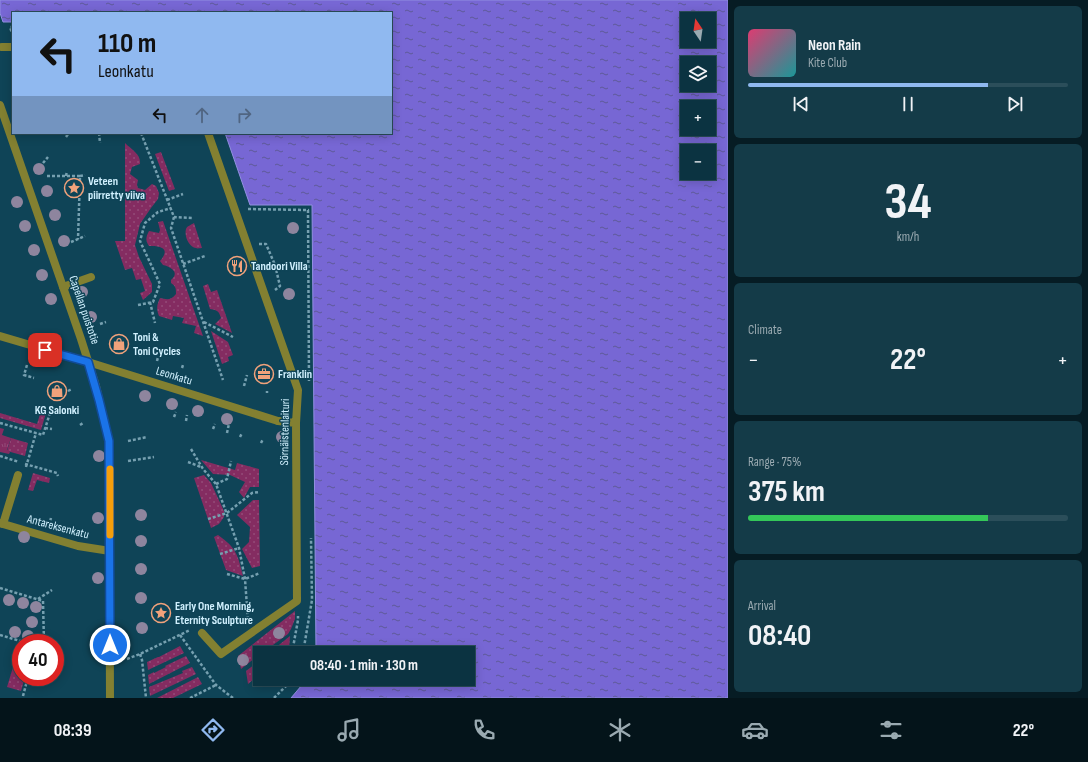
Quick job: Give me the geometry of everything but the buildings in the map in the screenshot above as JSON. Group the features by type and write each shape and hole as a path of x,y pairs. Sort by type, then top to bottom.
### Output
{"street":[{"path":"2,47 12,47"},
{"name":"Capellan puistotie","path":"0,105 81,339 101,407 109,441 110,698"},
{"name":"Sörnäistenlaituri","path":"208,134 298,390 296,423 297,601"},
{"path":"63,287 91,277"},
{"name":"Leonkatu","path":"0,336 278,421 296,423"},
{"path":"1,524 18,475"},
{"name":"Antareksenkatu","path":"1,524 78,546 110,551"},
{"path":"202,633 221,654 297,601"}],"path":[{"path":"99,134 100,143"},
{"path":"141,134 174,217 171,228 223,380"},
{"path":"43,162 48,156"},
{"path":"66,176 67,171"},
{"path":"48,176 85,175"},
{"path":"78,239 80,176"},
{"path":"167,200 183,194"},
{"path":"138,306 153,302 160,284 140,241 145,223 158,212 170,208"},
{"path":"250,208 272,209"},
{"path":"174,217 192,218"},
{"path":"71,242 85,236"},
{"path":"183,264 205,256"},
{"path":"275,265 309,267"},
{"path":"150,302 156,323"},
{"path":"203,321 233,337"},
{"path":"100,324 106,322"},
{"path":"27,365 24,376 34,378"},
{"path":"244,386 247,375"},
{"path":"68,390 72,389"},
{"path":"174,417 176,412"},
{"path":"0,423 43,435 50,413"},
{"path":"186,421 188,415"},
{"path":"213,429 215,424"},
{"path":"45,428 52,429"},
{"path":"26,472 36,433"},
{"path":"240,437 242,433"},
{"path":"128,441 147,437"},
{"path":"262,443 263,439"},
{"path":"191,449 203,469 216,484 239,548 246,579 248,623"},
{"path":"0,456 57,473 58,476"},
{"path":"128,461 154,457"},
{"path":"216,484 227,478 231,460"},
{"path":"188,462 203,469"},
{"path":"208,519 227,514 252,493 259,492"},
{"path":"48,526 51,518"},
{"path":"220,554 239,548"},
{"path":"227,574 246,579 260,573"},
{"path":"0,588 43,601 44,634"},
{"path":"37,599 52,590"},
{"path":"293,646 298,620 297,601"},
{"path":"127,659 197,627 202,633"},
{"path":"0,635 12,639"},
{"path":"180,635 216,686 233,698"},
{"path":"140,654 143,665 146,698"},
{"path":"23,696 26,686"},
{"path":"190,698 216,686"},
{"path":"274,698 286,686"}],"green space":[{"path":"125,143 136,152 139,157 140,164 132,167 130,174 138,180 138,188 145,190 152,184 156,186 159,193 158,199 140,224 135,245 152,284 152,292 143,300 140,293 145,291 141,279 136,280 132,268 125,270 115,241 125,241"},
{"path":"161,152 175,189 169,191 155,154"},
{"path":"163,221 203,336 194,333 196,326 182,323 184,318 173,316 172,320 159,316 157,311 160,298 169,299 176,294 174,285 171,283 175,272 169,267 163,265 160,261 164,255 164,250 160,247 149,246 146,240 149,231 159,233 160,230 158,222"},
{"path":"194,223 202,248 191,246 186,238 188,226"},
{"path":"208,284 211,292 217,290 232,333 215,324 221,318 217,311 210,309 203,286"},
{"path":"211,331 228,342 233,355 228,357 229,361 222,364"},
{"path":"41,411 46,413 41,430 0,418 0,413 37,424"},
{"path":"0,428 4,429 2,435 11,438 7,450 10,452 9,454 0,452"},
{"path":"11,438 28,443 25,456 7,451"},
{"path":"201,460 235,470 237,463 259,469 259,487 250,487 244,498 239,492 245,482 230,475 213,474"},
{"path":"33,473 50,478 49,483 37,480 33,491 28,490"},
{"path":"204,475 211,483 224,511 224,517 219,524 211,528 194,478"},
{"path":"253,500 259,500 260,566 252,568 242,549 249,542 250,527 237,515"},
{"path":"218,535 233,548 240,563 243,576 226,570 214,537"},
{"path":"295,611 295,619 288,634 272,646 253,646 253,660 241,669 238,656"},
{"path":"290,636 289,646 278,646"},
{"path":"180,646 184,653 148,670 147,662"},
{"path":"186,656 190,663 149,684 148,675"},
{"path":"253,666 253,680 248,684 246,671"},
{"path":"192,667 196,674 150,696 149,687 183,673 182,671"},
{"path":"12,670 12,686 22,686 21,691 7,687"},
{"path":"198,677 202,684 173,698 157,698"}],"water":[{"path":"0,0 728,0 728,698 291,698 301,686 475,686 475,646 316,646 312,205 250,205 225,134 392,134 392,12 12,12 12,22 3,22 0,13"}],"slow traffic":[{"path":"110,469 110,535"}],"place":[{"name":"Veteen piirretty viiva","path":"74,188"},
{"name":"Tandoori Villa","path":"237,266"},
{"name":"Toni & Toni Cycles","path":"119,344"},
{"name":"Franklin","path":"264,374"},
{"name":"KG Salonki","path":"57,391"},
{"name":"Early One Morning, Eternity Sculpture","path":"161,613"}],"route":[{"path":"45,350 88,362 107,428 109,441 110,645"}]}
